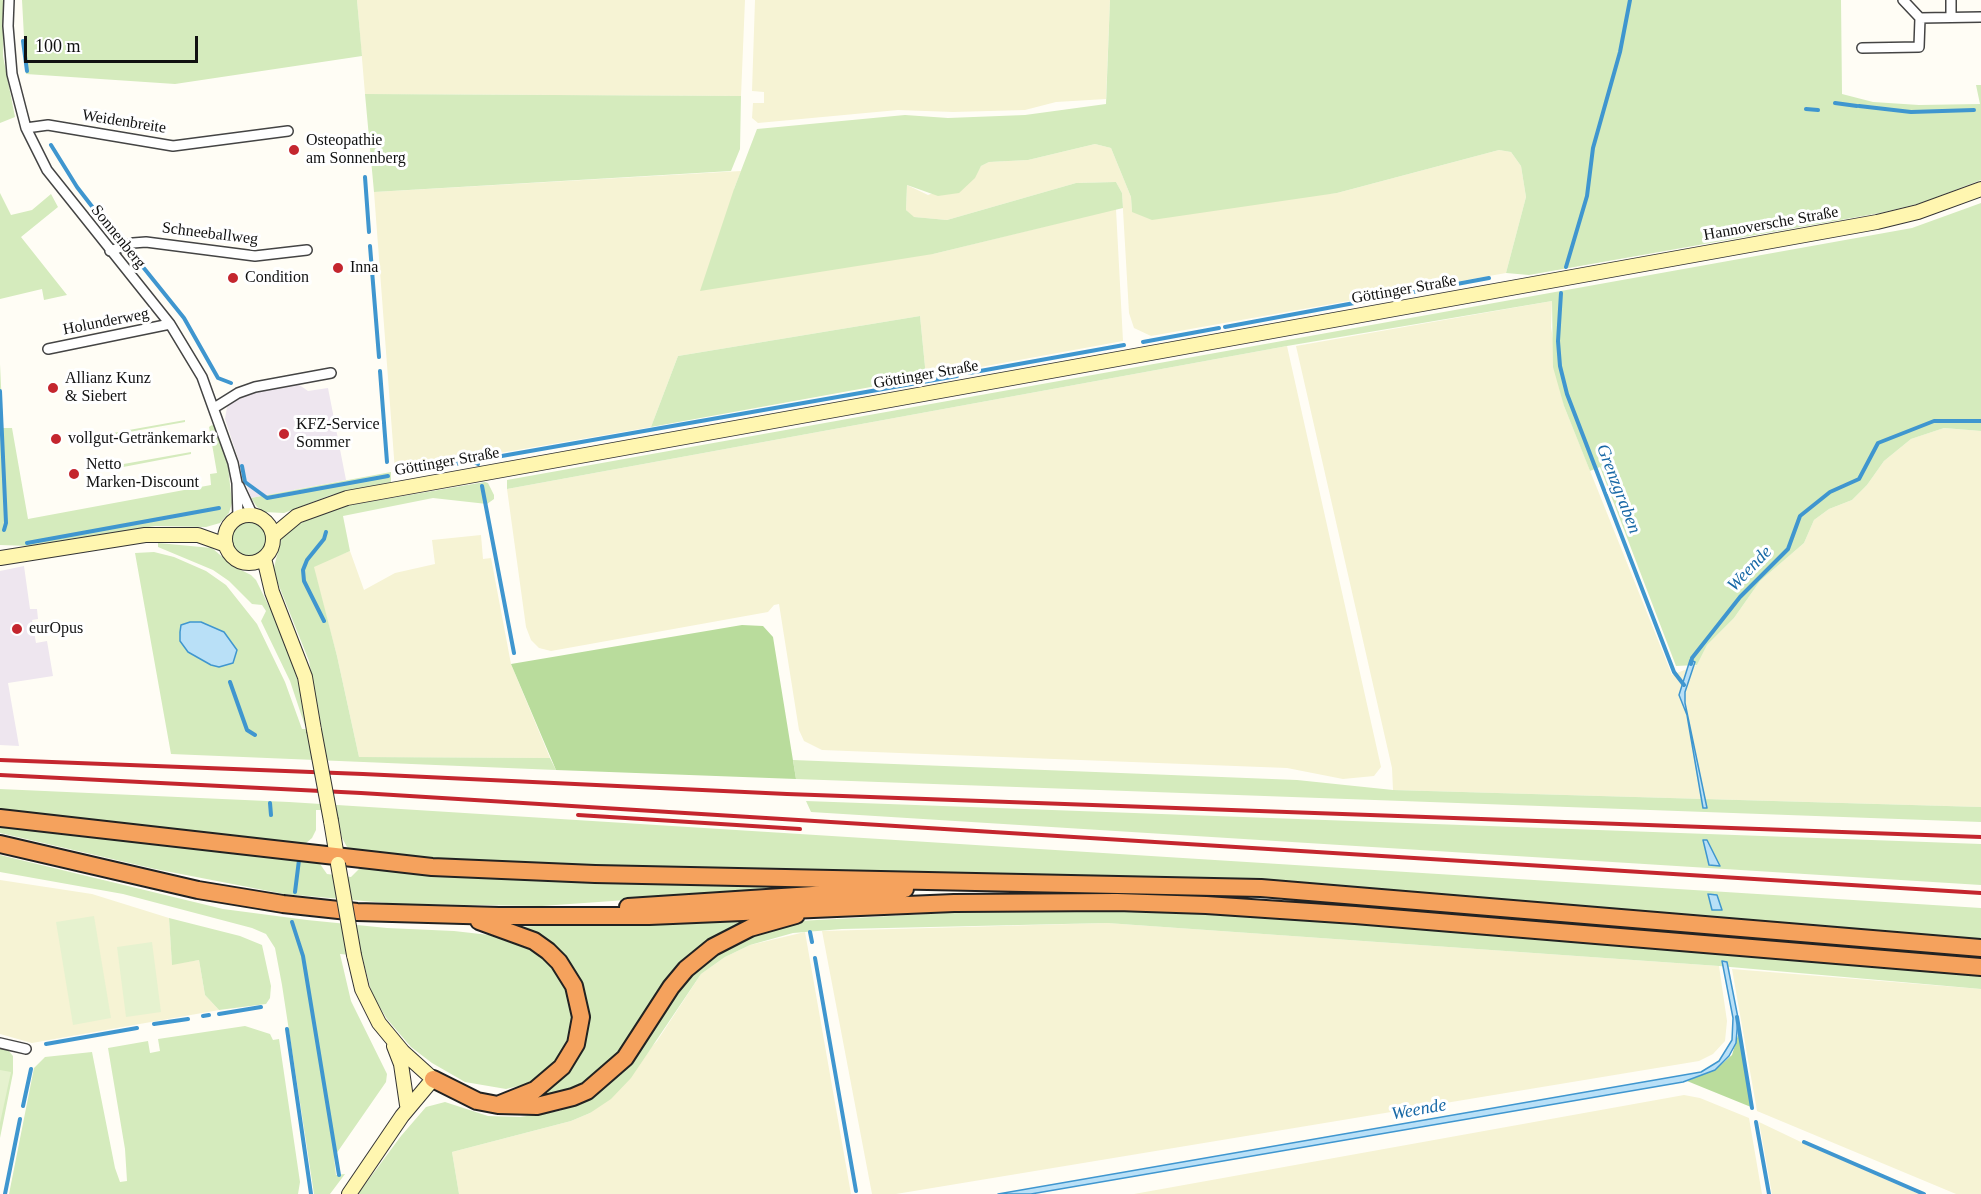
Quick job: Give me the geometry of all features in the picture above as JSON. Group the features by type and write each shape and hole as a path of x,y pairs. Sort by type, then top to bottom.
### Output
{"highway":[{"path":"0,818 338,861 595,874 1261,888 1981,948"},
{"path":"0,844 198,890 283,904 395,914 649,916 784,908 817,910 1014,902 1206,905 1378,916 1981,967"},
{"path":"571,914 691,901 1001,882"},
{"path":"431,1077 477,1101 498,1105 537,1106 587,1091 625,1058 671,987 686,969 713,947 750,928 817,910"},
{"path":"464,916 517,934 548,951 567,973 578,999 580,1028 570,1058 546,1083 498,1105"}],"street":[{"name":"Sonnenberg","path":"9,0 8,26 12,74 26,128 47,170 170,324 202,378 214,408 237,483 245,519"},
{"path":"1951,0 1951,17"},
{"path":"1906,4 1920,18 1981,16"},
{"path":"1862,48 1919,47 1920,18"},
{"name":"Weidenbreite","path":"26,128 48,125 173,146 288,131"},
{"name":"Hannoversche Straße","path":"1563,278 1877,222 1928,209 1981,189"},
{"name":"Schneeballweg","path":"110,251 133,243 146,242 168,243 245,255 278,255 307,250"},
{"name":"Göttinger Straße","path":"198,536 245,519 297,516 336,501 375,492 1563,278"},
{"name":"Holunderweg","path":"48,349 170,324"},
{"path":"214,408 238,393 255,387 331,373"},
{"name":"Sonnenberg","path":"237,483 245,519"},
{"name":"Göttinger Straße","path":"0,558 145,536 198,536 226,545 237,560 258,560 271,550 273,536 297,516"},
{"path":"226,545 245,519 273,536"},
{"path":"258,560 305,677 354,955 368,1003 393,1041 431,1077 349,1194"},
{"path":"393,1041 401,1064 405,1111"},
{"path":"0,1043 26,1049"}],"shaded area":[{"path":"357,0 745,0 741,96 365,94"},
{"path":"755,0 1110,0 1106,99 1056,102 1025,110 953,112 898,110 758,123 752,118 753,103 764,103 764,92 752,91"},
{"path":"1095,144 1111,148 1131,197 1132,212 1337,193 1499,150 1511,152 1521,166 1526,197 1506,273 1151,336 1134,328 1129,313 1122,193 1116,182 1076,183 947,220 913,217 906,210 907,185 928,195 974,178 981,166 989,162 1028,160"},
{"path":"741,171 734,189 933,254 1116,209 1123,341 926,377 920,316 678,356 651,427 395,471 374,192"},
{"path":"1552,301 1551,327 1564,406 1672,675 1697,665 1707,645 1734,618 1760,581 1804,543 1814,520 1829,509 1852,500 1867,485 1884,461 1911,439 1944,428 1981,431 1981,807 1393,790 1392,768 1296,346"},
{"path":"1287,346 1381,767 1374,776 1343,779 1287,768 822,750 804,741 799,730 779,604 774,605 768,612 551,651 539,648 531,640 526,627 507,489"},
{"name":"KFZ-Service Sommer","path":"298,384 308,391 328,388 346,480 251,498 225,419 227,407 236,399 254,392"},
{"path":"481,535 483,559 491,558 511,664 550,758 359,757 337,656 313,566 350,551 364,590 395,573 435,564 432,540"},
{"name":"eurOpus","path":"24,566 30,609 37,609 38,619 32,620 36,643 47,641 53,676 8,683 19,746 0,745 0,571"},
{"path":"0,880 92,894 169,918 172,964 199,960 205,995 219,1010 32,1043 0,1034"},
{"path":"1107,923 1719,966 1727,1021 1725,1041 1713,1054 1699,1061 896,1194 872,1194 822,931"},
{"path":"805,932 851,1194 459,1194 452,1152 571,1121 590,1113 657,1041 701,974 725,957 750,945"},
{"path":"1732,969 1981,989 1981,1194 1956,1194 1757,1111"},
{"path":"1684,1095 1700,1098 1749,1118 1762,1194 1134,1194"},
{"path":"1759,1122 1803,1143 1919,1194 1772,1194"}],"green space":[{"path":"0,0 4,0 3,56 15,117 0,123"},
{"path":"22,0 357,0 362,56 175,84 26,74"},
{"path":"1110,0 1841,0 1842,94 1873,102 1919,105 1980,104 1976,85 1981,85 1981,180 1921,203 1880,213 1529,275 1506,273 1526,197 1521,166 1511,152 1499,150 1337,193 1152,220 1132,212 1131,197 1111,148 1095,144 1028,160 989,162 981,166 975,178 959,193 938,196 907,185 906,210 914,217 947,220 1076,183 1116,182 1122,193 1123,208 933,254 700,291 757,129 905,115 948,118 1025,115 1106,104"},
{"path":"365,94 741,96 740,149 731,171 374,192"},
{"path":"0,193 11,215 32,210 51,194 58,207 21,237 67,295 44,300 42,289 0,299"},
{"path":"1981,203 1981,431 1944,428 1911,439 1884,461 1867,485 1852,500 1829,509 1814,520 1804,543 1760,581 1734,618 1707,645 1697,665 1676,666 1600,467 1590,471 1564,406 1553,367 1552,301 1287,346 507,489 507,480 1912,228"},
{"path":"920,316 926,377 651,427 678,356"},
{"path":"0,364 3,428 12,428 28,519 211,485 210,474 217,473 209,427 212,425 216,427 228,466 232,503 229,513 220,523 206,527 155,526 30,546 0,545"},
{"path":"185,420 185,422 112,435 112,433"},
{"path":"191,452 191,454 118,468 118,465"},
{"path":"391,472 391,482 331,495 284,513 264,512 251,498"},
{"path":"488,483 494,499 487,504 433,498 343,516 350,551 314,567 337,656 359,757 550,758 556,770 171,754 135,553 154,552 174,557 206,571 226,585 257,624 285,682 302,729 322,730 309,661 273,571 282,536 289,529 324,512 345,506"},
{"path":"249,521 262,526 267,539 262,552 249,557 236,552 231,539 236,526"},
{"path":"158,543 212,548 233,566 256,580 284,637 299,685 306,729 290,681 261,621 266,611 262,605 252,604 229,581 213,570 158,547"},
{"path":"742,625 763,626 773,637 796,779 556,770 511,664"},
{"path":"793,760 1297,780 1393,790 1981,807 1981,822 796,779"},
{"path":"0,789 289,802 1981,908 1981,940 1243,880 498,864 354,851 347,847 342,838 336,810 316,810 316,830 312,838 305,844 294,846 0,812"},
{"path":"806,801 1981,844 1981,885 811,812"},
{"path":"0,825 311,860 320,864 327,874 351,877 359,869 370,868 837,885 542,906 398,904 284,894 155,869 0,833"},
{"path":"0,855 223,909 387,928 454,931 507,937 526,945 558,968 571,996 573,1020 568,1044 558,1062 535,1082 506,1089 465,1082 432,1063 411,1047 387,1019 372,994 362,956 340,954 351,1001 387,1074 386,1082 334,1157 336,1175 345,1174 330,1194 314,1194 282,985 275,948 266,934 252,928 123,894 0,872"},
{"path":"1000,910 1159,912 1340,922 1981,975 1981,989 1719,966 1107,923 842,929 793,933 750,945 725,957 701,974 631,1078 611,1099 590,1113 571,1121 452,1152 459,1194 358,1194 401,1136 426,1107 445,1102 488,1116 520,1117 559,1111 577,1104 700,963 737,939 799,921"},
{"path":"94,916 111,1018 73,1025 56,922"},
{"path":"767,916 725,932 624,1048 581,1085 568,1092 541,1097 540,1094 559,1081 572,1066 580,983 514,927"},
{"path":"169,918 240,936 262,945 271,986 270,998 266,1004 219,1010 205,995 199,960 172,965"},
{"path":"152,942 161,1012 126,1017 117,947"},
{"path":"245,1026 270,1034 273,1040 279,1039 300,1182 298,1194 9,1194 34,1068 45,1057 92,1052 115,1168 120,1182 127,1181 125,1149 108,1048 148,1041 150,1053 160,1051 158,1039"},
{"path":"1739,1032 1751,1107 1687,1081 1715,1070 1732,1055"},
{"path":"0,1048 7,1049 13,1056 13,1073 0,1138"},
{"path":"0,1070 11,1072 0,1123"}],"water":[{"path":"201,622 224,632 237,650 233,663 219,667 188,652 180,641 180,632 181,625"},
{"path":"1690,660 1695,662 1685,692 1685,703 1707,808 1703,808 1687,715 1679,695"},
{"path":"1703,840 1707,840 1720,866 1709,865"},
{"path":"1708,894 1717,895 1722,910 1712,910"},
{"path":"1722,961 1727,962 1738,1018 1736,1043 1729,1056 1715,1070 1683,1082 1031,1194 998,1194 1701,1072 1719,1061 1732,1040 1733,1018"}],"waterway":[{"name":"Grenzgraben","path":"1566,267 1587,196 1593,148 1620,52 1630,0"},
{"path":"23,41 27,71"},
{"path":"1835,103 1857,106"},
{"path":"1859,106 1911,112 1974,110"},
{"path":"1806,109 1818,110"},
{"path":"51,145 77,187 111,231"},
{"path":"365,177 369,232"},
{"path":"370,246 379,357"},
{"path":"143,267 184,318 218,378 231,383"},
{"path":"1225,327 1489,278"},
{"name":"Grenzgraben","path":"1561,293 1558,341 1560,366 1567,394 1674,672 1684,685"},
{"path":"1143,342 1219,328"},
{"path":"969,373 1124,345"},
{"path":"380,371 387,462"},
{"path":"496,457 957,376"},
{"path":"0,391 6,523 4,530"},
{"name":"Weende","path":"1691,664 1692,658 1740,597 1788,549 1800,516 1830,492 1859,479 1878,443 1934,421 1981,421"},
{"path":"398,474 472,461 478,464"},
{"path":"242,466 245,482 267,498 388,476"},
{"path":"482,486 514,653"},
{"path":"27,543 219,508"},
{"path":"324,621 304,581 303,570 307,560 324,539 326,532"},
{"path":"230,682 247,730 255,735"},
{"path":"270,803 271,815"},
{"path":"295,892 299,860"},
{"path":"292,922 303,956 339,1175"},
{"path":"810,932 812,942"},
{"path":"815,958 856,1191"},
{"path":"219,1014 261,1007"},
{"path":"203,1016 209,1015"},
{"path":"1737,1017 1752,1108"},
{"path":"154,1024 188,1019"},
{"path":"46,1044 137,1028"},
{"path":"287,1029 311,1194"},
{"path":"23,1106 31,1069"},
{"path":"5,1194 20,1119"},
{"path":"1756,1122 1769,1194"},
{"path":"1804,1142 1924,1194"}],"railway":[{"path":"0,760 787,794 1981,837"},
{"path":"0,775 361,793 1981,893"},
{"path":"578,815 800,829"}],"place":[{"name":"Osteopathie am Sonnenberg","path":"294,150"},
{"name":"Inna","path":"338,268"},
{"name":"Condition","path":"233,278"},
{"name":"Allianz Kunz & Siebert","path":"53,388"},
{"name":"KFZ-Service Sommer","path":"284,434"},
{"name":"vollgut-Getränkemarkt","path":"56,439"},
{"name":"Netto Marken-Discount","path":"74,474"},
{"name":"eurOpus","path":"17,629"}]}
